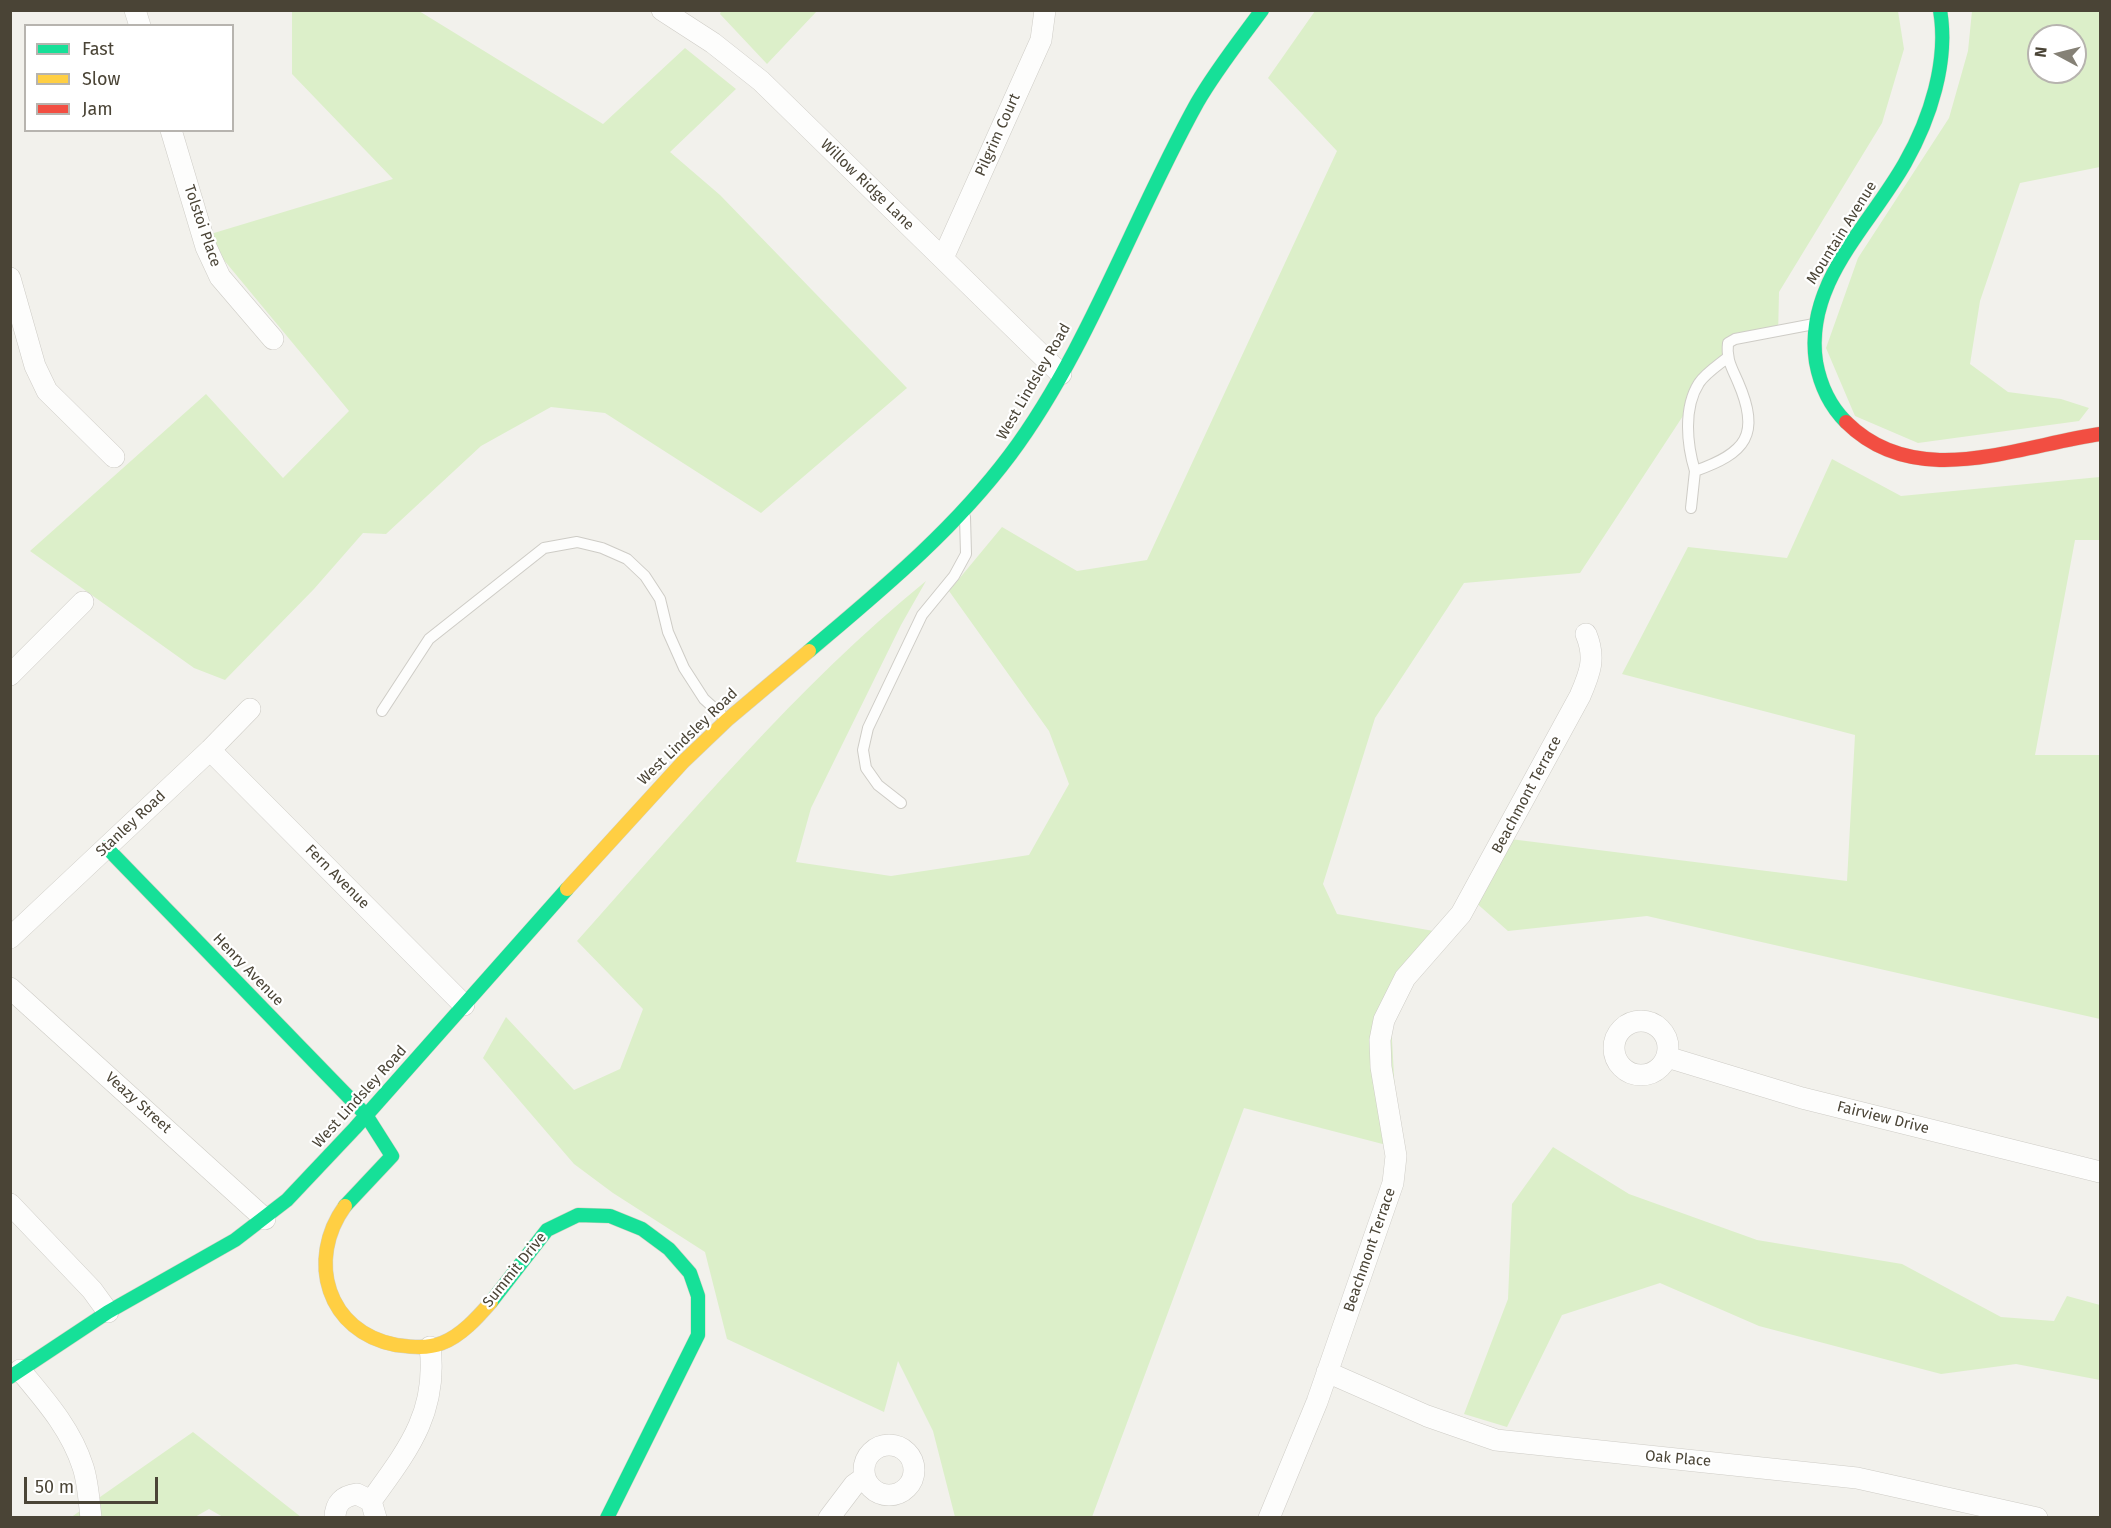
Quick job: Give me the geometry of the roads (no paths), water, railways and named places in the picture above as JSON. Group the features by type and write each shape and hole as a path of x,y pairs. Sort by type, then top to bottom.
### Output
{"street":[{"name":"Willow Ridge Lane","path":"662,10 714,43 760,81 1061,374"},
{"name":"Pilgrim Court","path":"942,258 1041,40 1045,10"},
{"name":"West Lindsley Road","path":"15,1373 108,1312 216,1252 265,1219 307,1181 631,817 727,720 909,567 965,511 1011,454 1061,374 1197,103 1215,74 1262,10"},
{"name":"Mountain Avenue","path":"1940,10 1942,46 1938,75 1920,133 1887,193 1825,286 1814,324 1814,359 1834,408 1849,425 1882,449 1903,456 1945,461 1969,459 2100,434"},
{"name":"Tolstoi Place","path":"172,132 206,247 220,277 273,339"},
{"path":"10,278 35,366 47,391 114,457"},
{"path":"10,675 83,602"},
{"name":"Beachmont Terrace","path":"1269,1518 1327,1372 1393,1182 1396,1156 1380,1040 1384,1020 1405,978 1461,914 1580,696 1592,669 1592,648 1586,634"},
{"name":"Stanley Road","path":"10,938 210,750 250,709"},
{"name":"Fern Avenue","path":"210,750 464,1005"},
{"name":"Henry Avenue","path":"106,847 366,1115"},
{"name":"Veazy Street","path":"10,988 265,1219"},
{"name":"Fairview Drive","path":"1668,1057 1802,1098 2100,1172"},
{"name":"Summit Drive","path":"366,1115 392,1156 339,1214 325,1243 324,1276 339,1310 369,1337 403,1345 430,1347 464,1332 550,1227 578,1215 602,1216 639,1226 667,1247 690,1274 699,1304 698,1335 607,1518"},
{"path":"10,1204 92,1290 108,1312"},
{"path":"335,1518 336,1506 348,1495 364,1496 374,1509 413,1443 426,1414 433,1369 430,1347"},
{"name":"Oak Place","path":"1327,1372 1427,1416 1496,1440 1857,1478 2032,1517"},
{"path":"15,1373 59,1417 75,1444 84,1469 91,1518"},
{"path":"829,1518 854,1485 864,1477"}],"lane":[{"path":"1695,471 1730,457 1739,449 1748,429 1749,409 1727,358 1728,343 1735,339 1814,324"},
{"path":"1691,508 1695,471 1689,449 1689,414 1698,385 1707,374 1727,358"},
{"path":"901,803 878,785 867,768 863,750 867,728 922,615 954,576 966,554 965,511"},
{"path":"382,711 429,639 544,548 577,542 602,548 627,559 645,576 660,599 668,632 684,668 704,699 727,720"}]}
